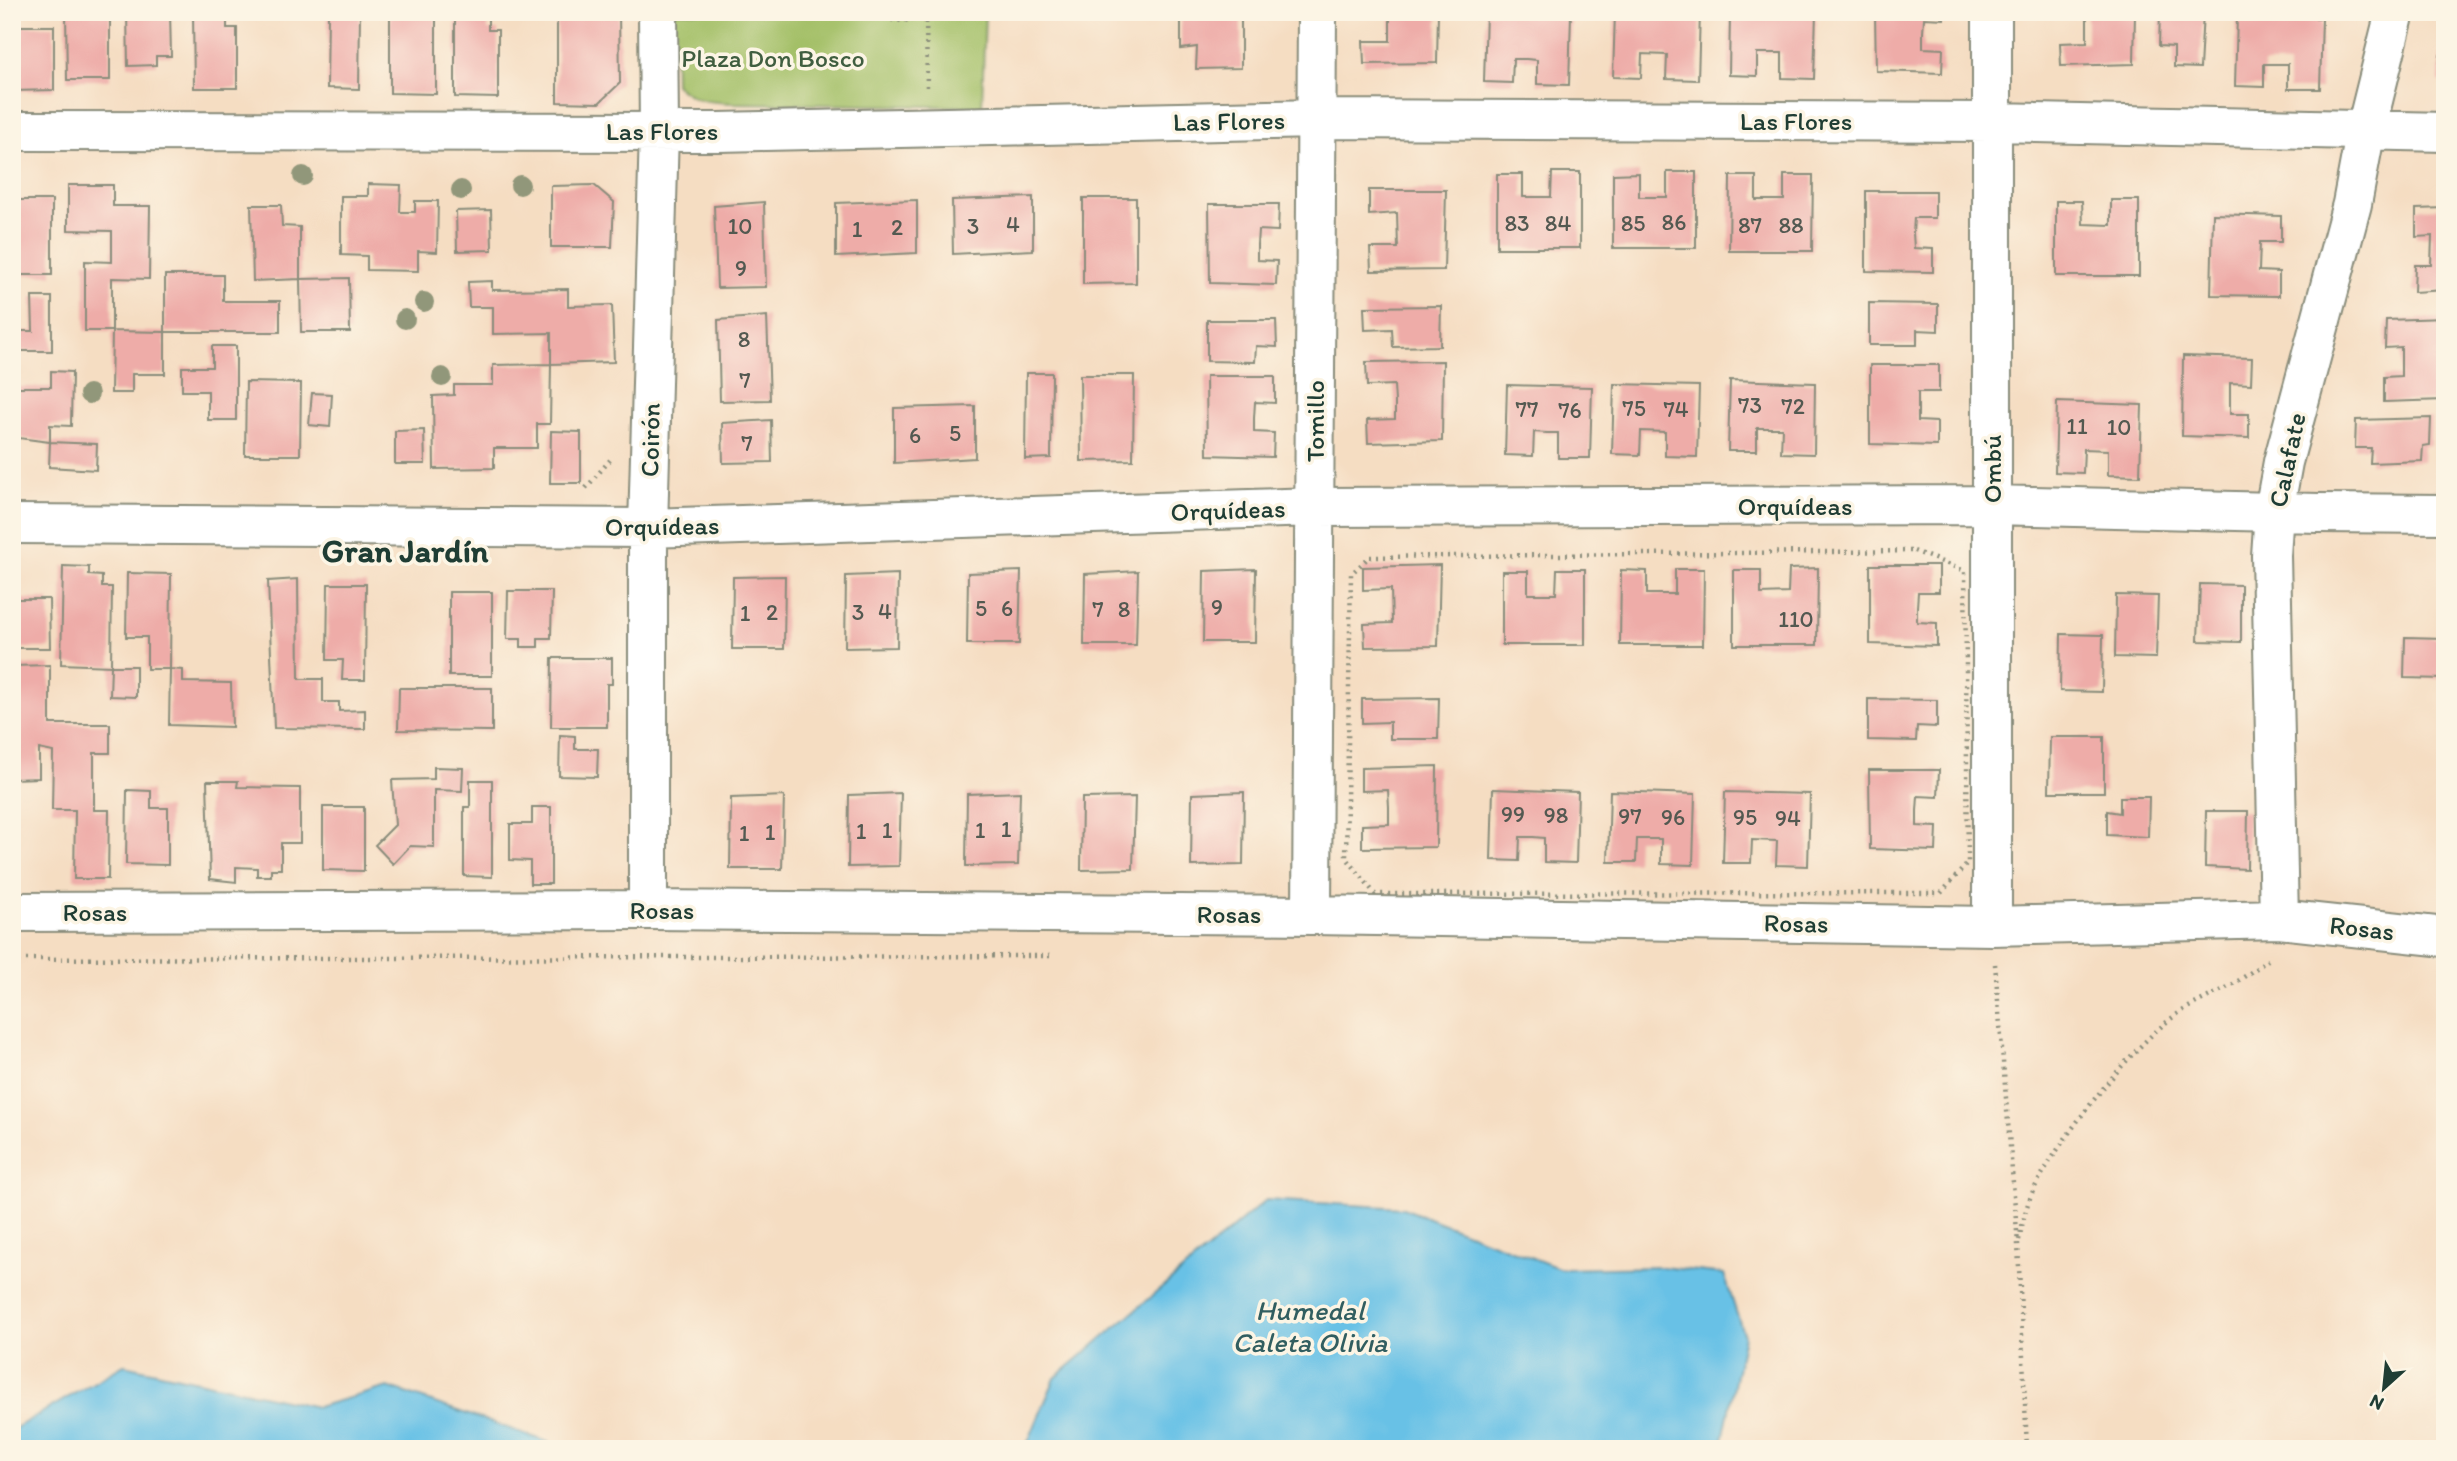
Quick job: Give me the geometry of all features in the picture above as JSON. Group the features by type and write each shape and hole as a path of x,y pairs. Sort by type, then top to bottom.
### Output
{"street":[{"name":"Coirón","path":"648,910 648,528 659,131 658,12"},
{"name":"Tomillo","path":"1312,915 1317,12"},
{"name":"Ombú","path":"1992,12 1992,926"},
{"name":"Calafate","path":"2279,919 2271,556 2274,511 2283,462 2352,204 2365,129 2395,12"},
{"name":"Las Flores","path":"12,131 719,132 1316,119 1993,122 2445,132"},
{"name":"Orquídeas","path":"12,524 648,528 1314,508 1992,505 2445,514"},
{"name":"Rosas","path":"12,912 648,910 1312,915 1992,926 2279,919 2445,937"}],"path":[{"path":"872,12 883,19 896,22 917,20 929,14 927,96"},
{"path":"576,491 584,491 619,450"},
{"path":"1914,551 1965,571 1968,863 1941,893 1375,894 1346,857 1350,574 1369,556 1914,551"},
{"path":"2018,1244 2026,1208 2035,1187 2058,1150 2096,1099 2138,1049 2176,1015 2231,985 2275,956 2279,919"},
{"path":"1992,926 2018,1244 2027,1449"},
{"path":"12,959 1058,956"}],"green space":[{"name":"Plaza Don Bosco","path":"674,12 985,12 982,107 730,103 700,100 675,84"}],"water":[{"name":"Humedal Caleta Olivia","path":"1266,1200 1403,1208 1561,1269 1662,1267 1724,1274 1744,1336 1721,1449 1025,1449 1055,1378"},
{"path":"124,1365 317,1407 388,1387 568,1449 12,1449 12,1430"}],"building":[{"path":"66,12 110,12 110,80 67,80"},
{"path":"127,12 170,12 171,56 156,56 156,65 128,66"},
{"path":"193,12 227,12 227,28 237,28 237,88 194,88"},
{"path":"328,12 360,12 359,89 327,88"},
{"path":"390,12 436,12 436,94 390,93"},
{"path":"455,12 488,12 488,30 498,30 498,98 455,97"},
{"path":"557,12 619,12 620,83 599,103 557,102"},
{"path":"1181,12 1241,12 1241,68 1196,69 1197,47 1181,49"},
{"path":"1390,12 1438,12 1437,63 1364,64 1363,41 1390,41"},
{"path":"1486,12 1571,14 1569,85 1537,84 1537,60 1526,59 1513,59 1512,83 1484,82"},
{"path":"1615,12 1700,12 1698,80 1666,79 1667,55 1642,54 1641,78 1613,77"},
{"path":"1730,12 1816,12 1814,79 1782,78 1782,53 1757,53 1757,76 1729,75"},
{"path":"1875,12 1944,12 1944,19 1924,18 1923,33 1923,48 1943,49 1942,73 1876,71"},
{"path":"2087,12 2135,12 2134,64 2061,66 2060,43 2087,42"},
{"path":"2160,12 2203,12 2200,68 2174,67 2174,47 2159,46"},
{"path":"2237,16 2322,18 2320,89 2288,89 2288,64 2264,64 2264,87 2235,86"},
{"path":"12,26 54,26 54,90 12,91"},
{"path":"2440,55 2445,55 2445,82 2439,82"},
{"path":"1552,172 1580,172 1580,248 1497,248 1497,174 1523,174 1523,197 1551,197"},
{"path":"1667,172 1696,172 1696,248 1613,248 1613,174 1639,173 1639,197 1667,197"},
{"path":"1784,175 1813,175 1812,251 1729,251 1730,176 1756,176 1756,200 1784,200"},
{"path":"368,184 401,185 400,212 415,212 415,201 438,201 437,252 418,251 418,271 367,270 367,256 341,255 341,196 368,196"},
{"path":"68,185 113,185 113,206 150,206 149,279 112,278 112,331 85,331 85,261 112,262 112,231 68,230"},
{"path":"594,185 614,202 612,247 551,247 551,186"},
{"path":"1369,190 1446,190 1444,270 1371,271 1370,248 1398,248 1397,213 1369,215"},
{"path":"1866,191 1935,191 1935,218 1914,218 1913,233 1914,248 1933,249 1933,272 1866,271"},
{"path":"1033,197 1033,250 953,254 952,200"},
{"path":"1083,198 1136,198 1136,283 1083,284"},
{"path":"12,200 52,200 52,275 12,275"},
{"path":"917,200 917,253 836,257 836,203"},
{"path":"2111,200 2139,200 2139,276 2056,276 2056,201 2082,201 2083,224 2111,225"},
{"path":"764,202 766,287 717,288 714,206"},
{"path":"1209,204 1279,204 1278,231 1258,230 1257,245 1257,260 1277,261 1276,285 1210,283"},
{"path":"251,205 281,205 282,226 300,227 300,279 253,281"},
{"path":"2445,208 2445,290 2414,292 2415,265 2431,265 2432,236 2416,237 2416,209"},
{"path":"491,210 492,250 457,251 456,211"},
{"path":"2213,214 2281,216 2281,242 2260,242 2259,271 2279,272 2279,296 2211,295"},
{"path":"165,275 223,275 223,301 280,301 280,332 165,332"},
{"path":"349,278 350,332 301,332 300,279"},
{"path":"492,281 492,290 568,289 568,306 612,305 614,362 551,364 551,333 493,334 493,307 469,307 468,282"},
{"path":"32,297 52,297 52,351 12,351 12,331 33,331"},
{"path":"1869,303 1938,304 1938,331 1917,330 1917,345 1869,345"},
{"path":"1441,306 1440,346 1393,347 1392,329 1365,330 1364,307"},
{"path":"767,316 770,400 720,401 718,320"},
{"path":"2445,318 2445,400 2384,402 2384,377 2401,376 2401,347 2385,348 2386,320"},
{"path":"1207,320 1276,320 1277,347 1256,346 1255,362 1207,361"},
{"path":"112,331 165,332 165,374 132,374 132,393 111,393"},
{"path":"212,346 236,346 236,420 208,420 208,391 182,391 182,367 212,367"},
{"path":"2183,356 2252,358 2251,384 2230,383 2230,414 2249,414 2249,438 2182,436"},
{"path":"1443,361 1442,441 1368,443 1367,420 1395,419 1395,402 1394,385 1367,386 1366,362"},
{"path":"551,364 550,424 537,424 537,448 494,448 494,468 434,469 433,396 454,395 454,385 493,385 493,365"},
{"path":"1870,365 1939,365 1939,392 1918,392 1918,421 1937,422 1937,446 1870,444"},
{"path":"51,371 72,372 71,426 50,425 50,442 19,438 12,453 12,378 16,378 17,387 51,387"},
{"path":"1026,373 1052,373 1051,458 1025,459"},
{"path":"1080,375 1134,375 1133,460 1081,461"},
{"path":"1206,376 1275,376 1275,403 1255,402 1254,418 1254,432 1274,433 1273,457 1207,455"},
{"path":"1730,380 1815,383 1814,454 1781,453 1782,428 1757,428 1757,451 1728,451"},
{"path":"246,382 301,383 300,455 245,455"},
{"path":"1614,384 1699,386 1697,457 1665,456 1665,432 1641,431 1640,455 1612,454"},
{"path":"1507,385 1592,387 1590,458 1558,458 1558,433 1534,432 1533,456 1505,455"},
{"path":"312,393 332,394 330,427 309,425"},
{"path":"2057,402 2142,405 2140,476 2108,475 2108,450 2084,449 2083,473 2055,472"},
{"path":"975,406 975,458 894,463 894,408"},
{"path":"2431,418 2430,445 2423,446 2422,461 2370,463 2371,448 2355,448 2356,420"},
{"path":"771,420 772,462 723,463 722,423"},
{"path":"424,430 425,464 395,464 395,431"},
{"path":"551,431 581,432 581,483 550,483"},
{"path":"50,442 97,444 96,470 49,467"},
{"path":"1440,565 1438,646 1365,647 1364,624 1392,623 1391,589 1363,590 1363,567"},
{"path":"1870,565 1939,565 1939,592 1918,592 1917,607 1917,622 1937,623 1937,646 1870,644"},
{"path":"63,566 89,567 89,575 102,576 102,587 112,587 111,666 61,664"},
{"path":"1818,568 1817,645 1734,645 1734,570 1761,570 1761,594 1788,593 1789,569"},
{"path":"1256,569 1255,642 1203,642 1204,571"},
{"path":"1557,569 1585,569 1585,645 1502,645 1502,571 1528,571 1528,594 1556,594"},
{"path":"1675,569 1704,569 1703,645 1620,645 1621,570 1647,571 1647,594 1675,594"},
{"path":"1021,571 1019,644 967,644 968,573"},
{"path":"1138,571 1136,645 1084,645 1085,574"},
{"path":"127,573 171,574 170,669 147,669 147,637 126,637"},
{"path":"898,574 897,647 845,648 846,576"},
{"path":"785,576 784,649 732,649 733,577"},
{"path":"298,579 299,679 323,679 323,702 339,702 339,711 365,710 365,729 274,728 268,581"},
{"path":"328,584 366,584 365,680 342,680 343,660 327,660"},
{"path":"2200,584 2241,585 2241,642 2198,641"},
{"path":"508,591 552,591 551,638 538,638 538,647 521,647 521,639 507,639"},
{"path":"449,592 492,592 492,676 449,676"},
{"path":"2116,595 2158,596 2156,658 2115,657"},
{"path":"12,599 49,599 50,648 12,648"},
{"path":"2061,634 2103,635 2102,692 2060,691"},
{"path":"2405,637 2445,638 2445,679 2404,678"},
{"path":"552,658 612,658 612,684 607,684 607,727 551,727"},
{"path":"50,665 50,724 110,724 110,753 94,753 94,810 109,810 108,879 74,879 75,810 52,810 53,752 39,749 39,778 12,779 12,666"},
{"path":"111,666 136,666 136,697 110,696"},
{"path":"170,669 183,670 183,682 231,683 232,727 169,725"},
{"path":"399,688 492,688 492,731 398,730"},
{"path":"1439,698 1438,739 1390,739 1390,722 1362,723 1362,699"},
{"path":"1868,699 1937,700 1937,727 1917,726 1916,741 1868,740"},
{"path":"560,735 575,736 575,749 598,749 597,777 559,776"},
{"path":"2050,737 2104,737 2104,792 2049,792"},
{"path":"1437,766 1436,847 1362,848 1362,825 1389,824 1389,807 1388,790 1361,791 1361,768"},
{"path":"434,767 463,768 462,791 434,790 434,847 410,846 393,864 375,845 395,825 392,780 434,779"},
{"path":"1869,770 1939,770 1938,797 1918,796 1917,811 1917,826 1937,827 1936,851 1870,849"},
{"path":"470,780 492,780 492,877 464,876 464,807 470,807"},
{"path":"207,781 238,781 237,787 300,788 300,843 281,843 281,869 271,869 271,876 257,876 257,868 236,867 236,882 210,879"},
{"path":"1493,789 1578,792 1576,863 1544,862 1544,838 1533,837 1520,837 1519,861 1491,860"},
{"path":"127,790 151,791 151,808 168,808 168,865 126,864"},
{"path":"1610,791 1695,794 1693,865 1661,864 1661,839 1637,839 1636,862 1608,862"},
{"path":"1020,792 1018,865 966,866 967,794"},
{"path":"1244,792 1243,865 1191,866 1192,794"},
{"path":"1725,792 1810,794 1808,866 1776,865 1777,841 1752,840 1751,863 1723,863"},
{"path":"901,793 899,866 848,867 849,795"},
{"path":"784,796 782,869 730,869 731,798"},
{"path":"1135,797 1133,869 1081,870 1082,798"},
{"path":"2120,797 2149,797 2148,837 2107,835 2107,811 2120,813"},
{"path":"323,807 364,807 364,871 323,870"},
{"path":"532,807 551,807 551,884 530,884 530,861 510,860 510,824 532,824"},
{"path":"2206,811 2248,811 2247,869 2205,867"}],"district":[{"name":"Gran Jardín","path":"405,550"}]}
